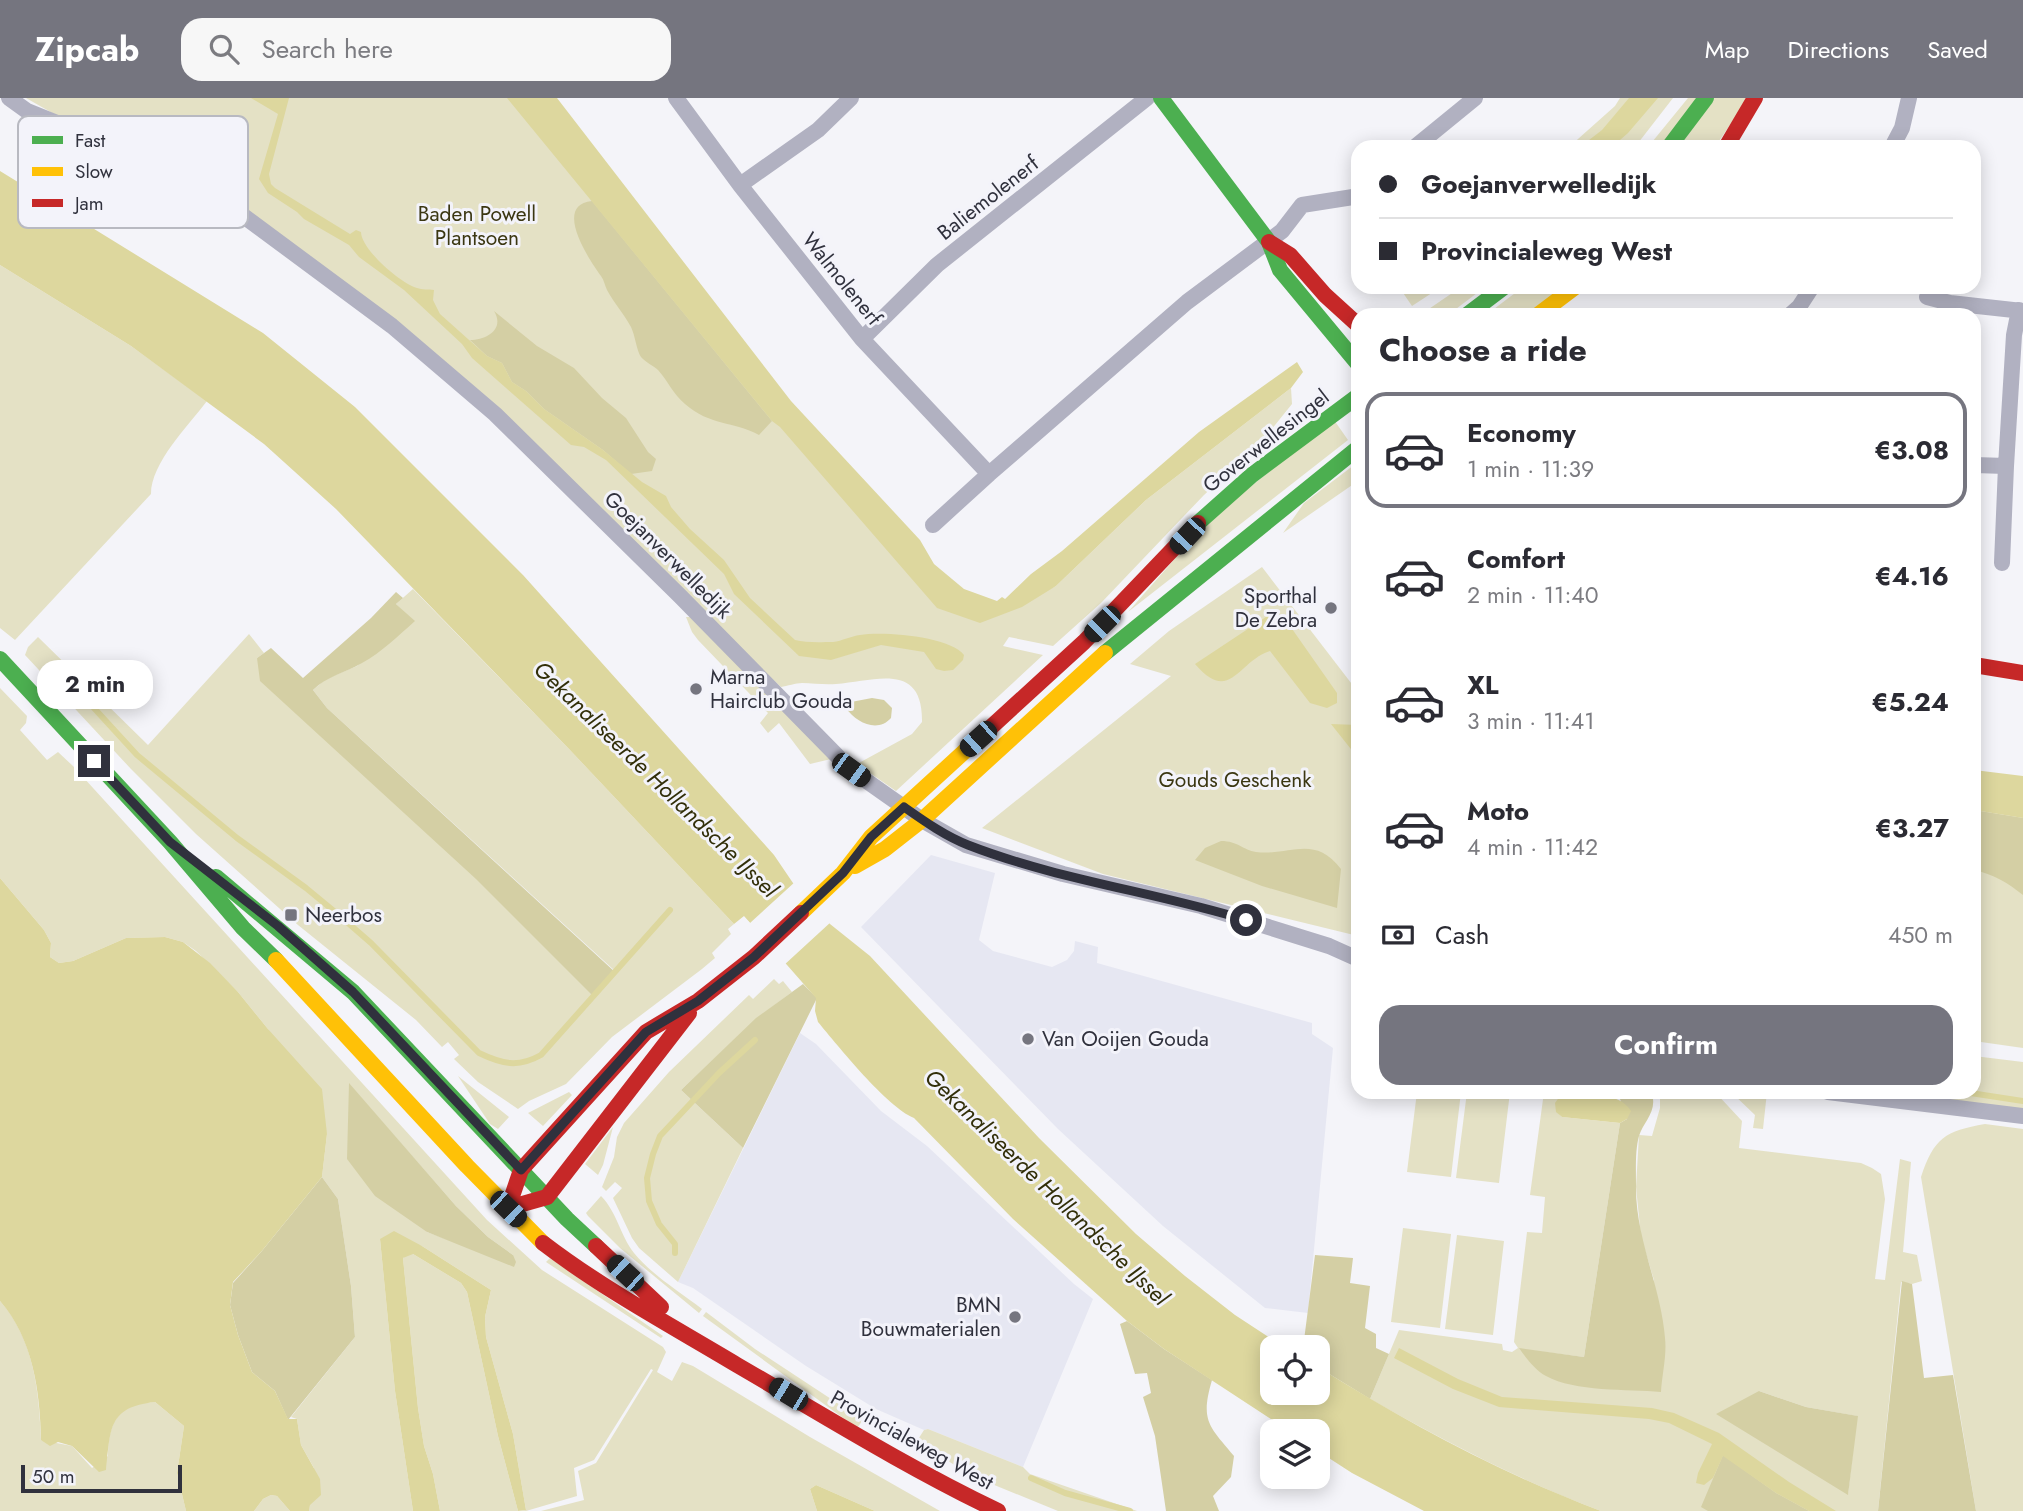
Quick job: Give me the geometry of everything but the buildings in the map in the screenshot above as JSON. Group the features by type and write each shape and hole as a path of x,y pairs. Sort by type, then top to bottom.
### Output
{"main road":[{"path":"1161,98 1269,242 1280,270 1351,356"},
{"path":"1674,140 1706,98"},
{"path":"1730,140 1755,98"},
{"path":"1269,242 1290,254 1325,295 1351,319"},
{"path":"1476,308 1495,294"},
{"path":"1547,308 1566,294"},
{"name":"Goverwellesingel","path":"508,1209 521,1170 646,1032 698,1001 754,957 843,873 871,837 1084,642 1203,518 1252,475 1351,401"},
{"name":"Goverwellesingel","path":"843,873 885,849 922,820 1105,653 1351,454"},
{"name":"Provincialeweg West","path":"0,659 170,842 243,928 295,979 508,1209 544,1244 623,1297 880,1449 946,1486 999,1511"},
{"path":"1981,666 2023,673"},
{"name":"Provincialeweg West","path":"170,842 278,926 353,992 547,1197 697,1340"},
{"name":"Goverwellesingel","path":"547,1197 698,1001"},
{"path":"508,1209 547,1197"}],"street":[{"name":"Goejanverwelledijk","path":"9,98 39,116"},
{"name":"Walmolenerf","path":"676,98 740,185 863,339 989,474"},
{"path":"740,185 818,130 851,98"},
{"name":"Baliemolenerf","path":"863,339 937,265 1147,98"},
{"path":"1424,140 1475,98"},
{"path":"1896,140 1902,128 1909,98"},
{"path":"933,525 1187,302 1282,231 1301,205 1351,197"},
{"name":"Goejanverwelledijk","path":"248,219 392,326 495,414 671,586 851,770 922,820 966,845 1063,874 1201,906 1351,956"},
{"path":"1927,297 1950,303 2021,311 2014,335 2002,563"},
{"path":"1981,465 2006,466"},
{"path":"1885,1099 2023,1116"}],"shaded area":[{"path":"592,201 772,421 759,435 694,411 677,396 658,370 641,357 631,327 589,259 577,234 575,212 580,205"},
{"path":"494,311 537,346 574,368 602,398 626,418 648,452 656,459 652,471 631,474 603,450 544,409 526,391 512,382 502,363 487,356 470,340 488,336 496,328 497,317"},
{"path":"396,592 403,598 396,604 415,621 369,659 324,681 313,690 327,708 615,972 594,997 476,879 260,681 257,658 271,648 303,678 371,618"},
{"path":"872,698 884,700 892,708 891,718 880,725 861,722 846,708 851,702"},
{"path":"1981,811 2023,818 2023,895 1981,872"},
{"path":"1221,841 1232,842 1256,852 1311,849 1321,852 1341,869 1337,908 1262,886 1195,860 1205,848"},
{"path":"931,855 995,873 979,940 993,951 1052,967 1067,960 1074,951 1075,941 1098,947 1097,963 1312,1023 1312,1034 1333,1048 1308,1313 1265,1308 1163,1226 1058,1129 861,927"},
{"path":"803,984 817,998 743,1148 681,1090 756,1018"},
{"path":"800,1033 816,1044 881,1111 927,1146 1093,1299 1023,1467 876,1409 806,1366 693,1288 678,1282"},
{"path":"349,1083 456,1206 488,1237 513,1255 516,1262 514,1267 427,1232 375,1196 347,1159"},
{"path":"1620,1099 1653,1099 1652,1110 1638,1142 1636,1185 1640,1224 1663,1319 1665,1358 1661,1392 1602,1389 1558,1381 1538,1371 1519,1348 1584,1357 1620,1123 1627,1119"},
{"path":"322,1177 338,1199 351,1286 355,1337 288,1420 275,1391 252,1372 230,1305 233,1283"},
{"path":"1315,1255 1353,1258 1350,1283 1370,1286 1365,1328 1376,1334 1376,1348 1389,1354 1370,1399 1330,1374 1330,1335 1305,1335"},
{"path":"1902,1281 1912,1284 1924,1378 1953,1375 1976,1511 1878,1511"},
{"path":"1127,1321 1212,1380 1207,1405 1209,1422 1234,1456 1231,1477 1213,1496 1219,1511 1166,1511 1155,1436 1143,1397 1151,1393 1147,1373 1135,1374 1120,1324"},
{"path":"1759,1391 1806,1407 1858,1416 1848,1495 1716,1414"},
{"path":"1723,1455 1776,1493 1809,1511 1708,1511 1701,1507"}],"green space":[{"name":"Baden Powell Plantsoen","path":"26,98 538,98 904,557 997,615 1056,586 1146,500 1291,388 1292,404 1263,440 1204,495 1101,603 1053,646 1009,637 1003,646 1043,655 896,791 857,764 912,734 922,722 920,703 914,690 906,682 894,679 836,684 800,683 781,687 328,270 248,224 248,116 58,116"},
{"path":"1620,98 1673,98 1640,140 1577,140 1615,106"},
{"path":"1688,98 1698,98 1666,140 1654,140"},
{"path":"1714,98 1748,98 1720,140 1684,140"},
{"path":"0,265 131,346 207,401 164,458 157,470 151,494 15,640 0,628"},
{"path":"1404,294 1430,294 1412,306"},
{"path":"1451,294 1476,294 1457,308 1430,308"},
{"path":"1514,294 1555,294 1537,308 1495,308"},
{"path":"1334,420 1348,440 1128,612 1210,519"},
{"path":"1351,467 1351,486 1283,533 1304,503"},
{"name":"Gouds Geschenk","path":"1262,567 1351,683 1351,934 1103,874 982,828 1171,676 1130,664 1169,631"},
{"path":"413,589 734,924 728,929 731,934 712,953 715,958 612,1037 566,1084 518,1109 478,1082 454,1059 459,1055 448,1042 442,1047 416,1020 298,925 196,834 131,769 25,655 28,647 38,637 148,745 249,634 264,653 257,658 594,996 615,971 327,708 313,690 326,679 357,666 414,621 396,604"},
{"path":"686,617 690,617 831,759 810,764 779,723 768,733 760,723 768,713 698,640"},
{"path":"0,688 27,716 26,723 20,730 47,760 58,752 73,766 487,1220 542,1270 663,1347 666,1352 657,1372 672,1381 682,1362 693,1366 940,1511 875,1511 816,1485 810,1489 817,1511 541,1511 584,1500 578,1471 596,1463 653,1370 651,1369 594,1460 574,1468 577,1496 526,1511 520,1511 526,1510 513,1434 486,1337 485,1317 491,1290 422,1246 380,1239 395,1391 413,1511 309,1511 314,1468 301,1445 297,1419 291,1417 355,1337 351,1286 338,1199 322,1177 327,1134 268,1029 238,992 196,951 183,942 165,937 126,938 73,961 59,963 50,957 51,943 44,930 0,878","holes":["349,1084 456,1206 488,1237 513,1255 486,1254 427,1232"]},
{"path":"1981,811 2023,818 2023,1048 1981,1042"},
{"path":"774,979 779,984 783,981 792,992 756,1019 681,1090 743,1148 678,1282 639,1248 632,1238 613,1198 622,1188 615,1182 606,1191 602,1187 614,1157 617,1137 624,1123 669,1072 749,995 753,999"},
{"path":"1981,1057 2023,1062 2023,1109 1938,1099 1981,1099"},
{"path":"458,1076 509,1117 498,1129 490,1124"},
{"path":"569,1092 572,1095 543,1126 528,1113"},
{"path":"1416,1099 1460,1099 1451,1177 1407,1172"},
{"path":"1466,1099 1509,1099 1499,1183 1456,1178"},
{"path":"1543,1099 1563,1099 1556,1103 1556,1111 1562,1117 1620,1123 1584,1357 1520,1349 1576,1385 1654,1280 1641,1237 1636,1187 1639,1135 1652,1136 1660,1099 1722,1099 1742,1121 1739,1148 1861,1163 1881,1174 1885,1199 1875,1279 1885,1280 1900,1159 1911,1162 1903,1252 1917,1255 1922,1281 1912,1284 1901,1282 1878,1511 1601,1511 1483,1460 1370,1399 1399,1330 1502,1344 1503,1350 1512,1352 1518,1348 1514,1342 1527,1232 1542,1233 1545,1197 1530,1195","holes":["1759,1391 1806,1407 1857,1416 1848,1494"]},
{"path":"1738,1099 1766,1099 1763,1129 1753,1128 1755,1115"},
{"path":"1985,1124 2023,1129 2023,1511 1976,1511 1921,1177 1931,1153 1943,1139 1960,1130"},
{"path":"613,1127 603,1165 598,1175 585,1164"},
{"path":"601,1196 611,1209 634,1253 658,1276 702,1309 699,1313 620,1248 588,1216 586,1213"},
{"path":"1403,1228 1451,1234 1440,1328 1391,1322"},
{"path":"1457,1235 1504,1241 1493,1335 1445,1329"},
{"path":"409,1254 461,1283 467,1292 498,1436 518,1511 440,1511 418,1408 403,1258"},
{"path":"550,1258 663,1336 661,1338 546,1262"},
{"path":"0,1301 20,1332 27,1349 39,1403 41,1440 72,1446 92,1468 108,1456 111,1429 121,1412 133,1405 155,1402 184,1426 177,1473 186,1511 0,1511"},
{"path":"706,1312 755,1349 863,1420 857,1428 703,1316"},
{"path":"928,1429 1023,1467 1030,1474 1137,1511 1058,1511 970,1475 917,1441 924,1430"},
{"path":"271,1495 277,1496 290,1511 254,1511 263,1499"}],"water":[{"path":"251,98 289,98 269,174 271,184 275,188 350,234 356,230 361,232 367,247 392,273 417,288 434,290 433,300 440,314 487,356 502,363 512,382 642,482 666,496 671,507 690,529 724,560 750,598 795,640 833,642 870,634 915,636 945,643 964,655 963,660 953,670 944,671 936,669 924,652 881,645 831,660 799,656 734,594 724,574 606,460 584,447 571,445 472,358 462,344 404,290 359,257 349,245 304,219 268,193 259,179 278,114"},
{"path":"507,98 557,98 791,401 920,540 934,564 964,589 997,601 1002,597 1005,599 1199,432 1297,362 1303,372 1291,388 1146,500 1056,586 1022,607 980,623 937,608 772,421"},
{"path":"1629,98 1658,98 1620,140 1589,140 1602,130"},
{"name":"Gekanaliseerde Hollandsche IJssel","path":"0,171 18,182 18,228 93,228 263,333 355,407 523,575 774,855 793,883 830,924 870,956 1039,1138 1136,1234 1235,1315 1266,1335 1260,1335 1260,1405 1330,1405 1330,1374 1456,1446 1528,1481 1601,1511 1424,1511 1330,1459 1330,1419 1271,1419 1164,1349 1127,1321 1013,1219 914,1118 890,1102 877,1089 818,1022 816,998 744,916 734,924 336,509 264,444 131,346 0,265"},
{"path":"1275,611 1283,616 1337,693 1337,703 1327,708 1310,703 1270,651 1226,681 1217,681 1207,676 1195,664"},
{"path":"1331,724 1351,725 1351,749"},
{"path":"1981,771 2023,776 2023,818 1981,811"},
{"path":"0,878 44,930 51,943 50,957 59,963 73,961 126,938 165,937 183,942 210,963 238,992 322,1089 327,1134 322,1177 233,1282 230,1305 252,1372 275,1391 288,1419 297,1419 301,1445 320,1479 321,1495 310,1505 309,1511 290,1511 277,1496 271,1495 263,1499 254,1511 186,1511 177,1473 184,1426 155,1402 128,1409 114,1423 106,1470 99,1472 72,1446 58,1442 50,1446 41,1440 39,1403 27,1349 11,1316 0,1301"},
{"path":"1558,1099 1615,1099 1631,1111 1627,1119 1620,1123 1562,1117 1556,1112 1555,1103"},
{"path":"394,1231 491,1290 485,1317 486,1337 513,1434 526,1510 518,1511 498,1436 467,1292 461,1283 413,1254 403,1258 418,1408 440,1511 413,1511 395,1391 380,1239"},
{"path":"1399,1348 1458,1379 1502,1397 1652,1408 1674,1413 1719,1433 1836,1511 1809,1511 1776,1493 1723,1456 1713,1478 1704,1485 1696,1483 1712,1444 1669,1423 1649,1419 1499,1407 1453,1389 1394,1358"},
{"path":"816,1485 875,1511 817,1511 810,1489"}],"pier":[{"path":"796,881 832,921 783,966 743,921 732,927 744,917 750,923"}],"waterway":[{"path":"71,675 69,680 72,684 137,755 237,838 340,916 371,943 479,1053 487,1057 517,1063 541,1055 670,910"},
{"path":"675,1253 675,1244 659,1224 649,1201 647,1178 653,1154 660,1136 719,1073 755,1040"},
{"path":"1981,1095 2023,1101"},
{"path":"1031,1478 1065,1493 1130,1511"}],"traffic: fast":[{"path":"1161,98 1269,242 1280,270 1351,356"},
{"path":"1674,140 1706,98"},
{"path":"1476,308 1495,294"},
{"path":"1198,523 1252,475 1351,401"},
{"path":"1105,653 1351,454"},
{"path":"0,659 170,842 243,928 276,960"},
{"path":"216,877 353,992 567,1219 596,1246"}],"traffic: slow":[{"path":"1547,308 1566,294"},
{"path":"855,866 885,849 922,820 1105,653"},
{"path":"801,913 843,873 871,837 989,729"},
{"path":"276,960 467,1166 543,1243"}],"traffic: jam":[{"path":"1730,140 1755,98"},
{"path":"1269,242 1290,255 1325,295 1351,319"},
{"path":"989,729 1084,642 1198,523"},
{"path":"1981,666 2023,673"},
{"path":"508,1208 521,1170 646,1032 698,1001 754,957 801,913"},
{"path":"508,1208 547,1197 689,1013"},
{"path":"543,1243 614,1292 834,1422 998,1511"},
{"path":"596,1246 661,1307"}],"place":[{"name":"Sporthal De Zebra","path":"1331,608"},
{"name":"Marna Hairclub Gouda","path":"696,689"},
{"name":"Neerbos","path":"291,915"},
{"name":"Van Ooijen Gouda","path":"1028,1039"},
{"name":"BMN Bouwmaterialen","path":"1015,1317"}],"route":[{"path":"94,761 170,842 278,926 353,992 521,1170 646,1032 698,1001 754,957 843,873 871,837 904,807 966,845 1063,874 1201,906 1246,920"}]}
